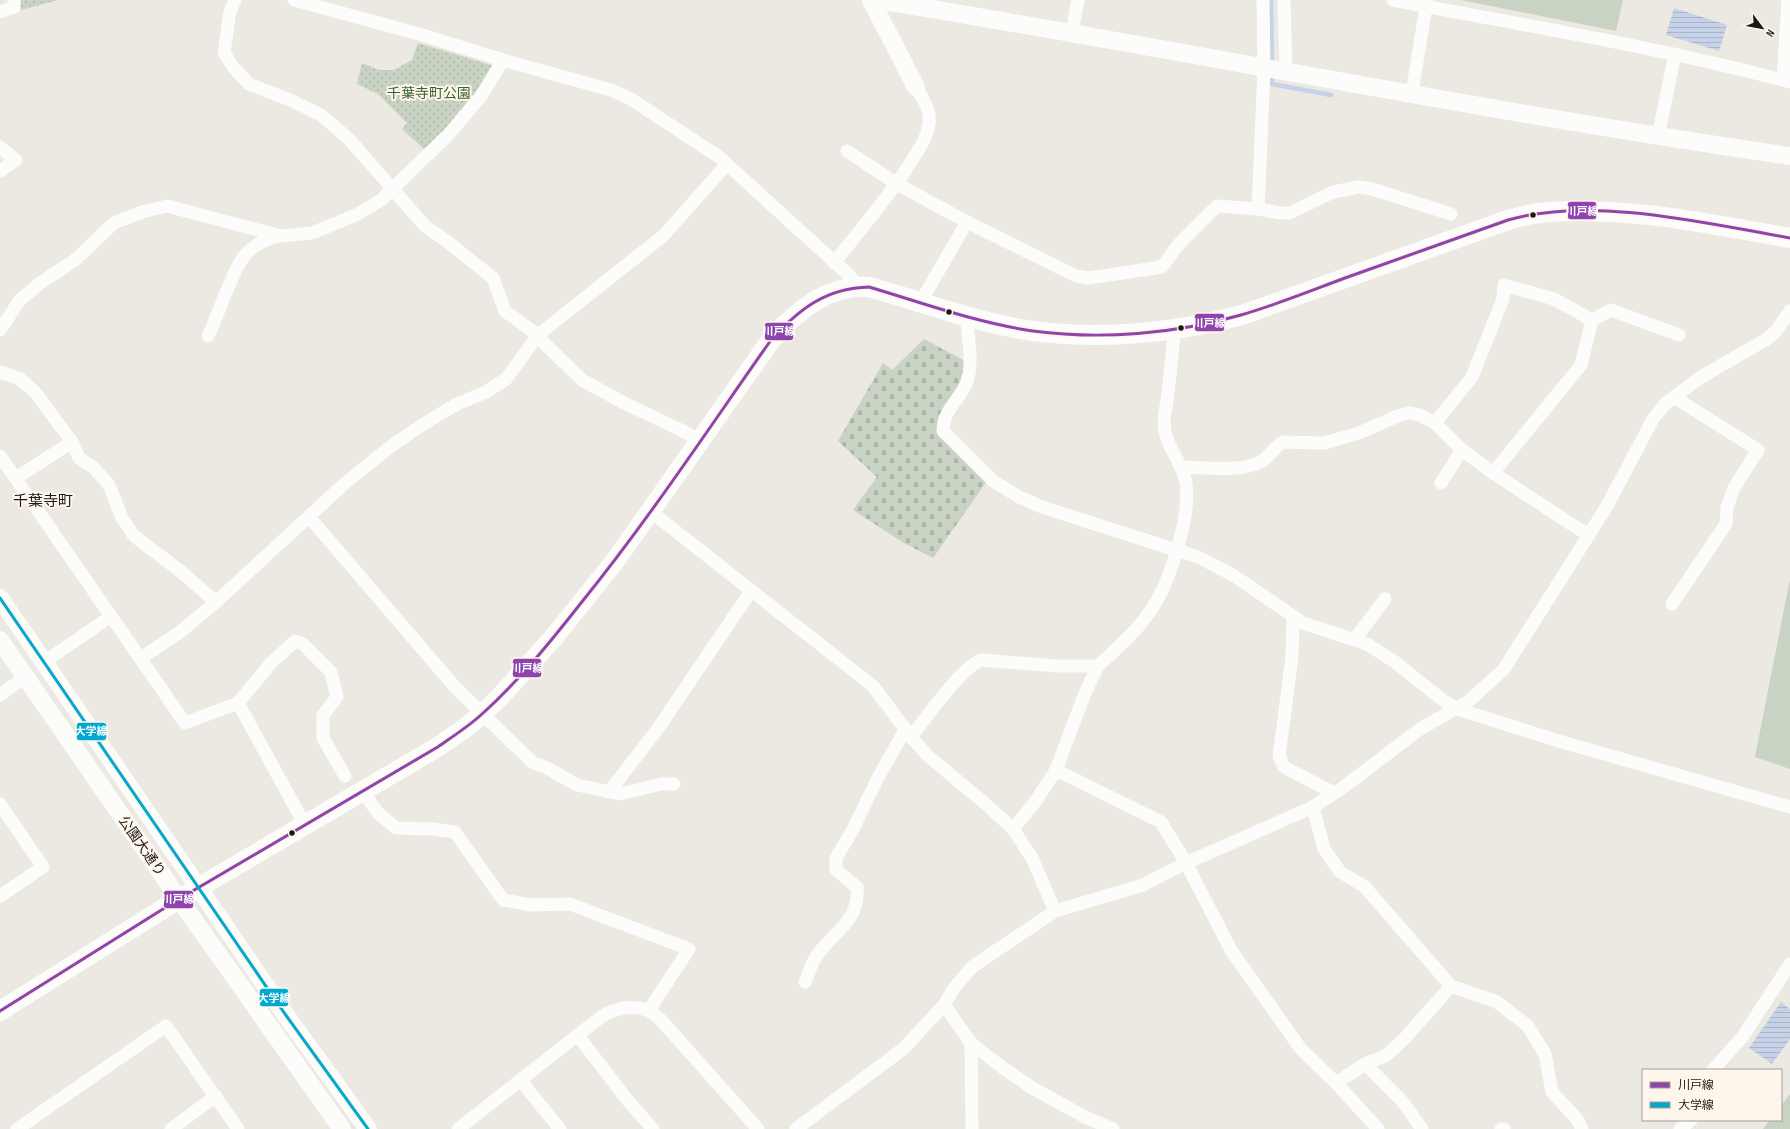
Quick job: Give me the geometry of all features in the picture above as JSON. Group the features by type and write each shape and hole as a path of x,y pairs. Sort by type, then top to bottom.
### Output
{"main road":[{"path":"0,1011 179,900 436,748 464,729 482,714 499,698 554,637 615,561 771,340 802,308 830,295 859,287 869,287 966,316 1033,331 1115,334 1174,330 1209,324 1242,315 1508,220 1539,212 1599,211 1655,216 1790,238"}],"street":[{"path":"0,12 14,7 14,0"},
{"path":"235,0 230,11 224,53 234,68 249,84 290,100 322,115 349,139 391,189 425,226 448,242 493,278 505,311 538,335 544,343 582,380 700,441"},
{"path":"294,0 419,34 503,60 611,90 631,99 719,157 859,287"},
{"path":"834,263 897,184 924,142 928,131 929,122 926,105 870,0"},
{"path":"878,0 1072,32 1275,70 1658,137 1790,156"},
{"path":"1072,32 1078,0"},
{"path":"1263,0 1275,70"},
{"path":"1258,209 1284,0"},
{"path":"1393,0 1427,3 1591,36 1675,54 1787,81 1788,0"},
{"path":"1412,94 1427,3"},
{"path":"1658,137 1675,54"},
{"path":"208,336 238,263 251,249 266,239 312,233 356,215 381,200 449,134 481,96 503,60"},
{"path":"0,148 16,160 0,171"},
{"path":"847,151 897,184 967,222 1076,276 1089,278 1162,267 1177,246 1217,206 1290,213 1333,192 1359,187 1451,214"},
{"path":"141,658 180,632 216,602 344,484 396,443 457,404 486,392 506,379 538,335 663,236 727,164"},
{"path":"0,330 20,300 40,283 76,260 114,223 142,212 167,206 281,236"},
{"path":"920,303 967,222"},
{"path":"1435,423 1472,377 1503,299 1504,284 1554,300 1592,320"},
{"path":"1493,473 1581,365 1592,320 1611,310 1679,334"},
{"path":"796,1129 904,1049 944,1005 954,988 972,967 1055,911 1143,885 1186,863 1313,807 1420,729 1469,701 1504,669 1607,506 1653,419 1666,403 1701,377 1767,339 1779,328 1790,311"},
{"path":"966,316 970,362 967,383 943,420 943,431 993,481 1019,497 1042,507 1177,549 1198,557 1233,575 1293,616 1314,627 1367,644 1395,662 1444,701 1457,709 1472,715 1562,742 1790,808"},
{"path":"1013,829 1035,802 1056,770 1085,693 1098,666 1139,627 1160,597 1177,549 1186,506 1186,483 1181,467 1171,450 1164,424 1174,330"},
{"path":"0,372 20,379 35,392 72,442 79,458 93,467 109,485 122,518 134,536 179,570 216,602"},
{"path":"1672,604 1726,524 1727,507 1734,488 1758,450 1674,397"},
{"path":"1181,467 1246,468 1262,461 1277,445 1283,442 1324,443 1359,433 1400,415 1410,413 1420,415 1435,423 1462,450 1493,473 1588,535"},
{"path":"16,478 72,442"},
{"path":"1441,483 1462,450"},
{"path":"0,456 110,617 141,658 185,723 238,703 271,663 295,641 303,644 331,672 337,697 323,715 323,738 345,776"},
{"path":"650,511 751,592 873,686 908,734 928,756 987,805 1013,829 1032,858 1055,911"},
{"path":"309,517 454,686 532,762 549,769 577,785 620,794 661,784 674,784"},
{"path":"609,792 663,721 751,592"},
{"name":"公園大通り","path":"0,598 285,1014 368,1129"},
{"path":"1355,639 1385,599"},
{"path":"1293,616 1292,657 1279,756 1284,767 1334,793"},
{"path":"44,662 110,617"},
{"name":"公園大通り","path":"0,640 179,900 342,1129"},
{"path":"805,982 818,952 842,928 856,906 858,899 856,887 836,870 836,858 852,831 879,776 908,734 961,676 975,663 981,660 1057,666 1098,666"},
{"path":"0,695 25,677"},
{"path":"238,703 305,825"},
{"path":"1056,770 1162,822 1186,863 1231,950 1300,1048 1336,1083 1378,1129"},
{"path":"362,791 378,813 396,828 432,829 455,832 503,900 530,905 570,904 689,949 648,1010"},
{"path":"0,804 43,867 0,896"},
{"path":"1313,807 1324,849 1340,872 1364,886 1451,986 1496,1002 1528,1026 1545,1054 1552,1092 1577,1119 1582,1129"},
{"path":"1714,1069 1743,1036 1790,964"},
{"path":"1336,1083 1365,1064 1387,1055 1405,1038 1451,986"},
{"path":"944,1005 971,1043 1034,1089 1085,1117 1113,1129"},
{"path":"464,1127 520,1080 609,1012 622,1008 648,1010 660,1019 758,1129"},
{"path":"17,1129 166,1026 238,1129"},
{"path":"578,1036 653,1129"},
{"path":"971,1043 972,1129"},
{"path":"1365,1064 1402,1101 1422,1129"},
{"path":"520,1080 560,1129"},
{"path":"171,1129 216,1096"},
{"path":"1680,1129 1690,1121"}],"green space":[{"path":"20,0 58,0 21,10"},
{"path":"1461,0 1623,0 1616,31"},
{"name":"千葉寺町公園","path":"418,43 494,66 477,94 452,124 424,149 402,129 407,123 378,94 357,84 362,63 379,70 394,70 412,60"},
{"path":"924,339 965,361 962,381 938,420 937,427 987,481 933,558 904,543 853,510 877,477 838,441 883,363 892,370"},
{"path":"1790,579 1790,769 1755,757"},
{"path":"1790,1094 1790,1129 1763,1129 1769,1121 1782,1121 1782,1105"}],"water":[{"path":"1674,8 1727,25 1719,51 1666,35"},
{"path":"1781,1002 1790,1009 1790,1039 1772,1064 1749,1048"}],"waterway":[{"path":"1271,0 1272,66"},
{"path":"1272,73 1272,84 1331,95"}],"transit line":[{"name":"川戸線","path":"0,1011 179,899 436,748 477,719 509,688 558,632 631,539 771,340 803,310 826,296 839,291 869,287 950,312 991,323 1033,331 1085,335 1138,334 1190,327 1241,315 1508,220 1540,213 1611,211 1648,214 1722,225 1790,238"},
{"name":"大学線","path":"0,598 285,1014 368,1129"}],"district":[{"name":"千葉寺町","path":"43,501"}]}
